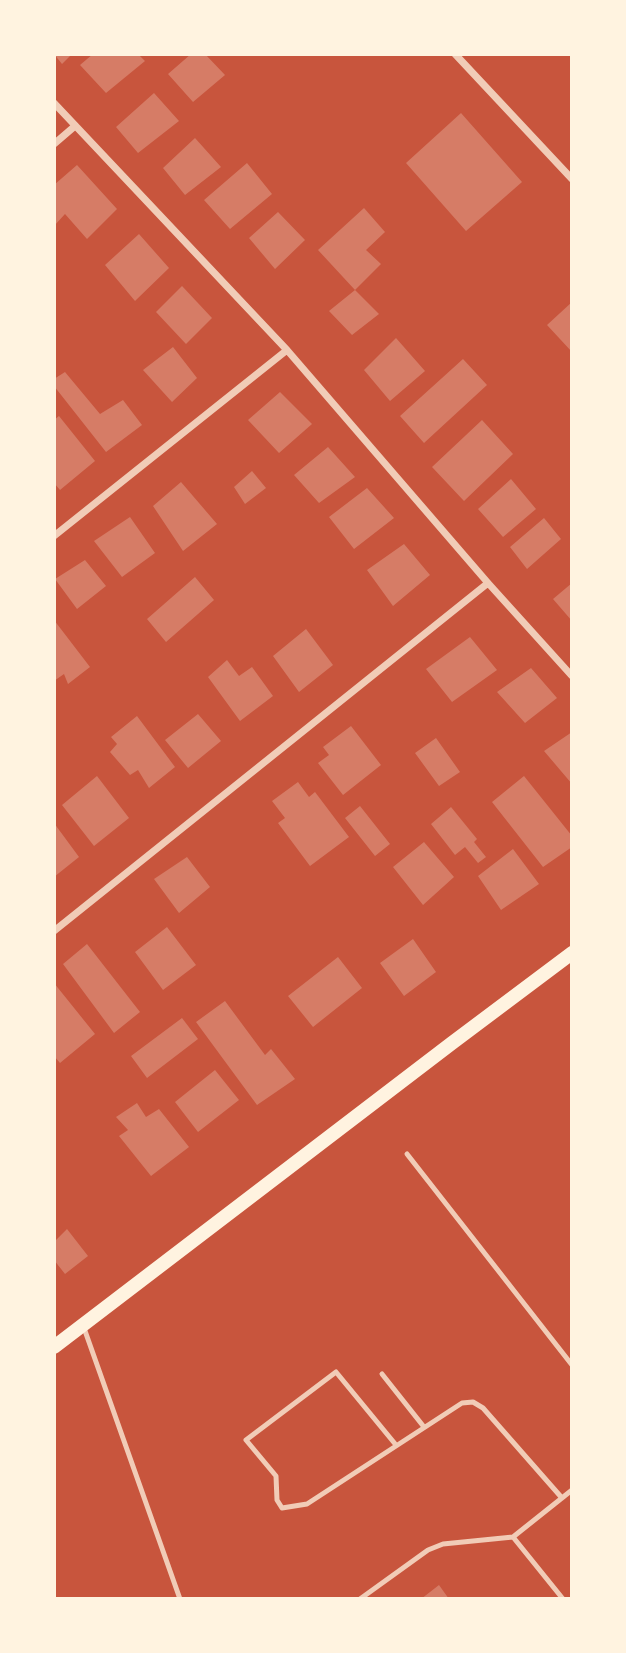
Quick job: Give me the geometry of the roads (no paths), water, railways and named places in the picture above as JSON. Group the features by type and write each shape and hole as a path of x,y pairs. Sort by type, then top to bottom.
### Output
{"main road":[{"path":"54,1347 572,953"}],"street":[{"path":"456,54 572,179"},
{"path":"54,103 287,350 572,676"},
{"path":"54,144 75,126"},
{"path":"54,537 287,350"},
{"path":"54,931 488,583"}],"lane":[{"path":"407,1154 572,1365"},
{"path":"83,1324 180,1599"},
{"path":"396,1445 336,1372 246,1440 276,1476 277,1500 282,1508 307,1504 467,1402 483,1408 562,1498"},
{"path":"382,1374 424,1427"},
{"path":"360,1599 428,1550 443,1544 513,1537 572,1490"},
{"path":"513,1537 563,1599"}]}
